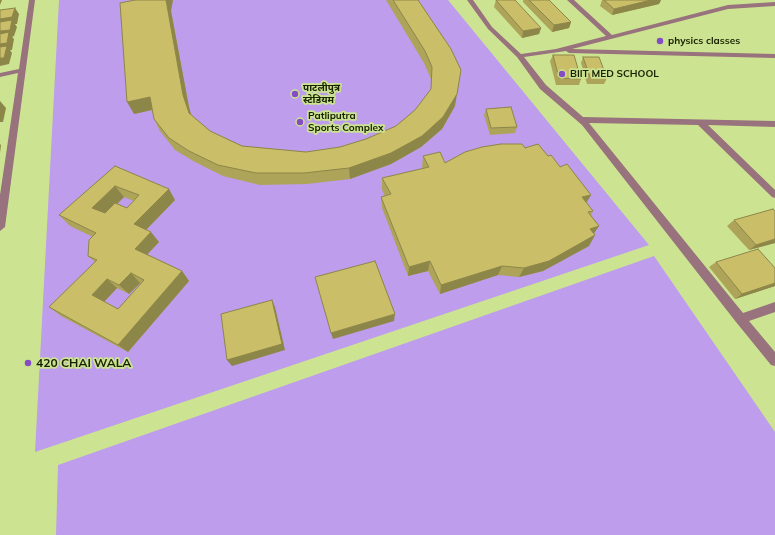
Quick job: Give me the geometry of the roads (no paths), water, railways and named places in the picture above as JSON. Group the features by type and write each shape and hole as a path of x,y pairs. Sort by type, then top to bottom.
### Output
{"street":[{"path":"0,227 32,0"},
{"path":"470,0 490,28 519,56 543,87 582,120 775,362"},
{"path":"570,0 611,37"},
{"path":"757,0 764,4"},
{"path":"519,56 556,51 728,7 775,4"},
{"path":"556,51 775,56"},
{"path":"0,75 22,70"},
{"path":"582,120 775,124"},
{"path":"701,123 775,196"},
{"path":"740,319 775,307"}],"place":[{"name":"physics classes","path":"660,41"},
{"name":"BIIT MED SCHOOL","path":"562,74"},
{"name":"पाटलीपुत्र स्टेडियम","path":"295,94"},
{"name":"Patliputra Sports Complex","path":"300,122"},
{"name":"420 CHAI WALA","path":"28,363"}]}
